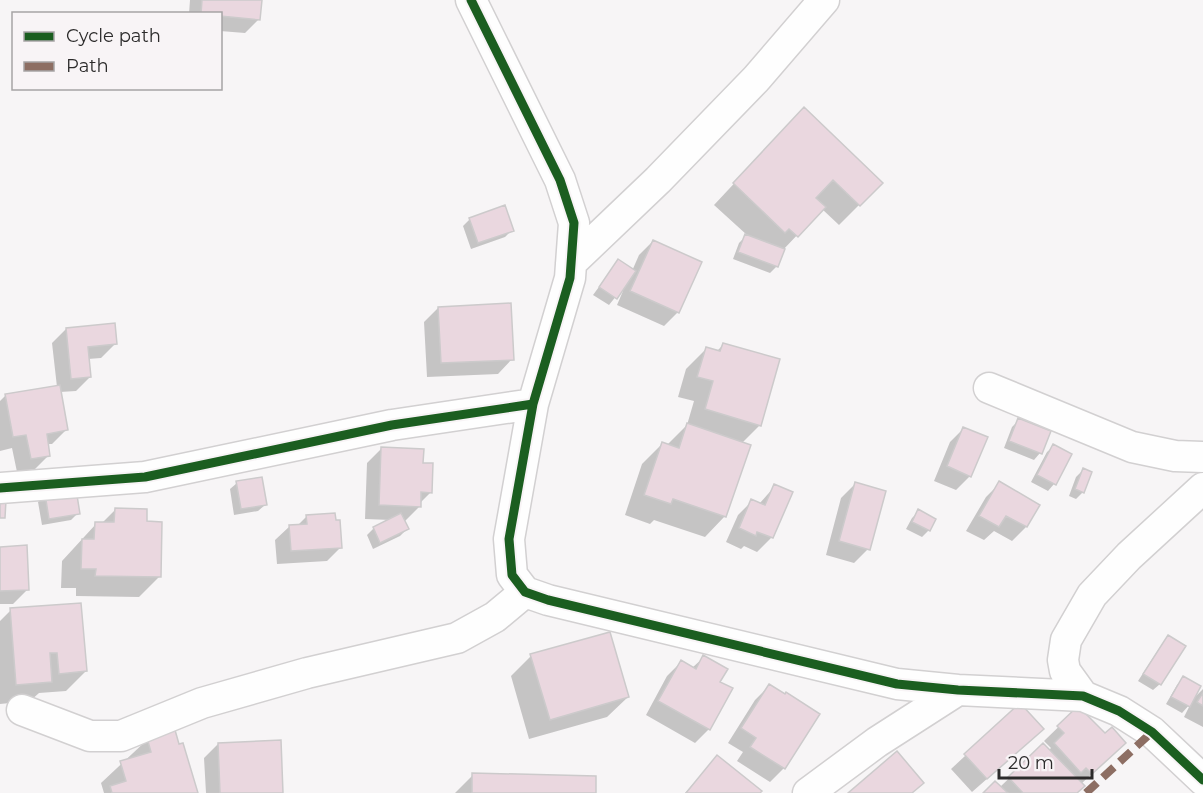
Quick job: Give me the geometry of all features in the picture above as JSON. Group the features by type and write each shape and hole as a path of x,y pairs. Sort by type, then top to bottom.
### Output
{"street":[{"path":"471,0 560,180 574,222 570,278 533,404 509,539 512,575 525,592 548,600 897,684 958,690 1083,696 1119,711 1152,732 1203,780"},
{"path":"571,263 658,180 756,79 824,0"},
{"path":"988,388 1132,447 1175,456 1203,457"},
{"path":"0,488 145,477 392,425 533,404"},
{"path":"1083,696 1065,670 1063,660 1066,640 1092,595 1129,556 1203,488"},
{"path":"22,710 90,736 122,736 202,703 307,673 457,638 495,617 525,592"},
{"path":"808,793 877,742 958,690"}],"building":[{"path":"202,0 262,0 260,20 222,16 222,12 201,12"},
{"path":"804,107 883,183 860,206 833,180 816,198 826,207 798,237 789,229 785,233 733,183"},
{"path":"505,205 514,231 478,243 469,218"},
{"path":"745,234 785,249 778,267 738,252"},
{"path":"653,240 702,262 679,313 630,291"},
{"path":"618,259 636,271 617,299 599,287"},
{"path":"511,303 514,360 441,363 438,307"},
{"path":"115,323 117,344 88,347 91,377 71,379 66,328"},
{"path":"723,343 780,359 761,426 705,409 713,381 697,377 706,347 720,351"},
{"path":"60,385 68,430 47,434 50,456 31,459 26,435 13,437 5,394"},
{"path":"1018,418 1051,431 1042,454 1009,441"},
{"path":"687,423 751,445 726,517 673,499 671,504 644,495 662,442 679,448"},
{"path":"963,427 988,437 971,477 947,466"},
{"path":"1053,444 1072,454 1056,485 1037,475"},
{"path":"381,447 424,449 423,463 433,463 432,493 421,492 421,507 379,505"},
{"path":"1083,468 1092,472 1084,493 1075,489"},
{"path":"262,477 267,505 241,509 236,481"},
{"path":"999,481 1040,505 1027,527 1006,516 999,527 979,516"},
{"path":"855,482 886,491 870,550 839,541"},
{"path":"774,484 793,492 773,538 757,532 756,536 739,528 751,499 765,505"},
{"path":"76,489 80,514 49,519 45,494"},
{"path":"0,500 6,500 5,518 0,518"},
{"path":"115,508 147,509 147,521 162,522 161,577 95,576 96,569 81,569 82,539 94,539 95,522 114,522"},
{"path":"918,509 936,519 930,531 912,522"},
{"path":"335,513 336,520 340,520 342,548 291,551 289,525 307,524 306,515"},
{"path":"401,513 409,529 380,543 373,527"},
{"path":"27,545 29,590 0,591 0,547"},
{"path":"81,603 87,671 59,674 57,653 50,653 52,682 16,685 10,608"},
{"path":"610,632 629,697 550,720 530,654"},
{"path":"1168,635 1186,646 1161,685 1143,674"},
{"path":"703,655 728,669 720,682 733,688 710,730 658,701 681,660 696,669"},
{"path":"1183,676 1201,686 1190,707 1171,697"},
{"path":"769,684 820,714 785,769 750,747 756,738 741,728"},
{"path":"1203,693 1203,706 1197,702"},
{"path":"1020,703 1044,729 987,779 964,754"},
{"path":"1078,706 1105,733 1112,727 1126,743 1092,774 1086,768 1081,773 1054,743 1064,733 1057,726"},
{"path":"175,730 179,744 183,743 198,793 112,793 110,786 126,781 120,761 151,752 147,738"},
{"path":"281,740 283,793 220,793 218,743"},
{"path":"1043,743 1085,786 1077,793 1023,793 1008,777"},
{"path":"897,751 924,783 912,793 848,793"},
{"path":"717,755 762,791 760,793 686,793"},
{"path":"472,773 596,776 596,793 472,793"},
{"path":"995,781 1008,793 983,793"}],"marked path":[{"path":"1086,793 1152,732"}],"cycle path":[{"path":"471,0 560,180 574,223 570,278 533,404 509,539 512,575 525,592 548,600 897,684 958,690 1083,696 1119,711 1152,732 1203,780"},
{"path":"0,488 145,477 392,425 533,404"}]}
